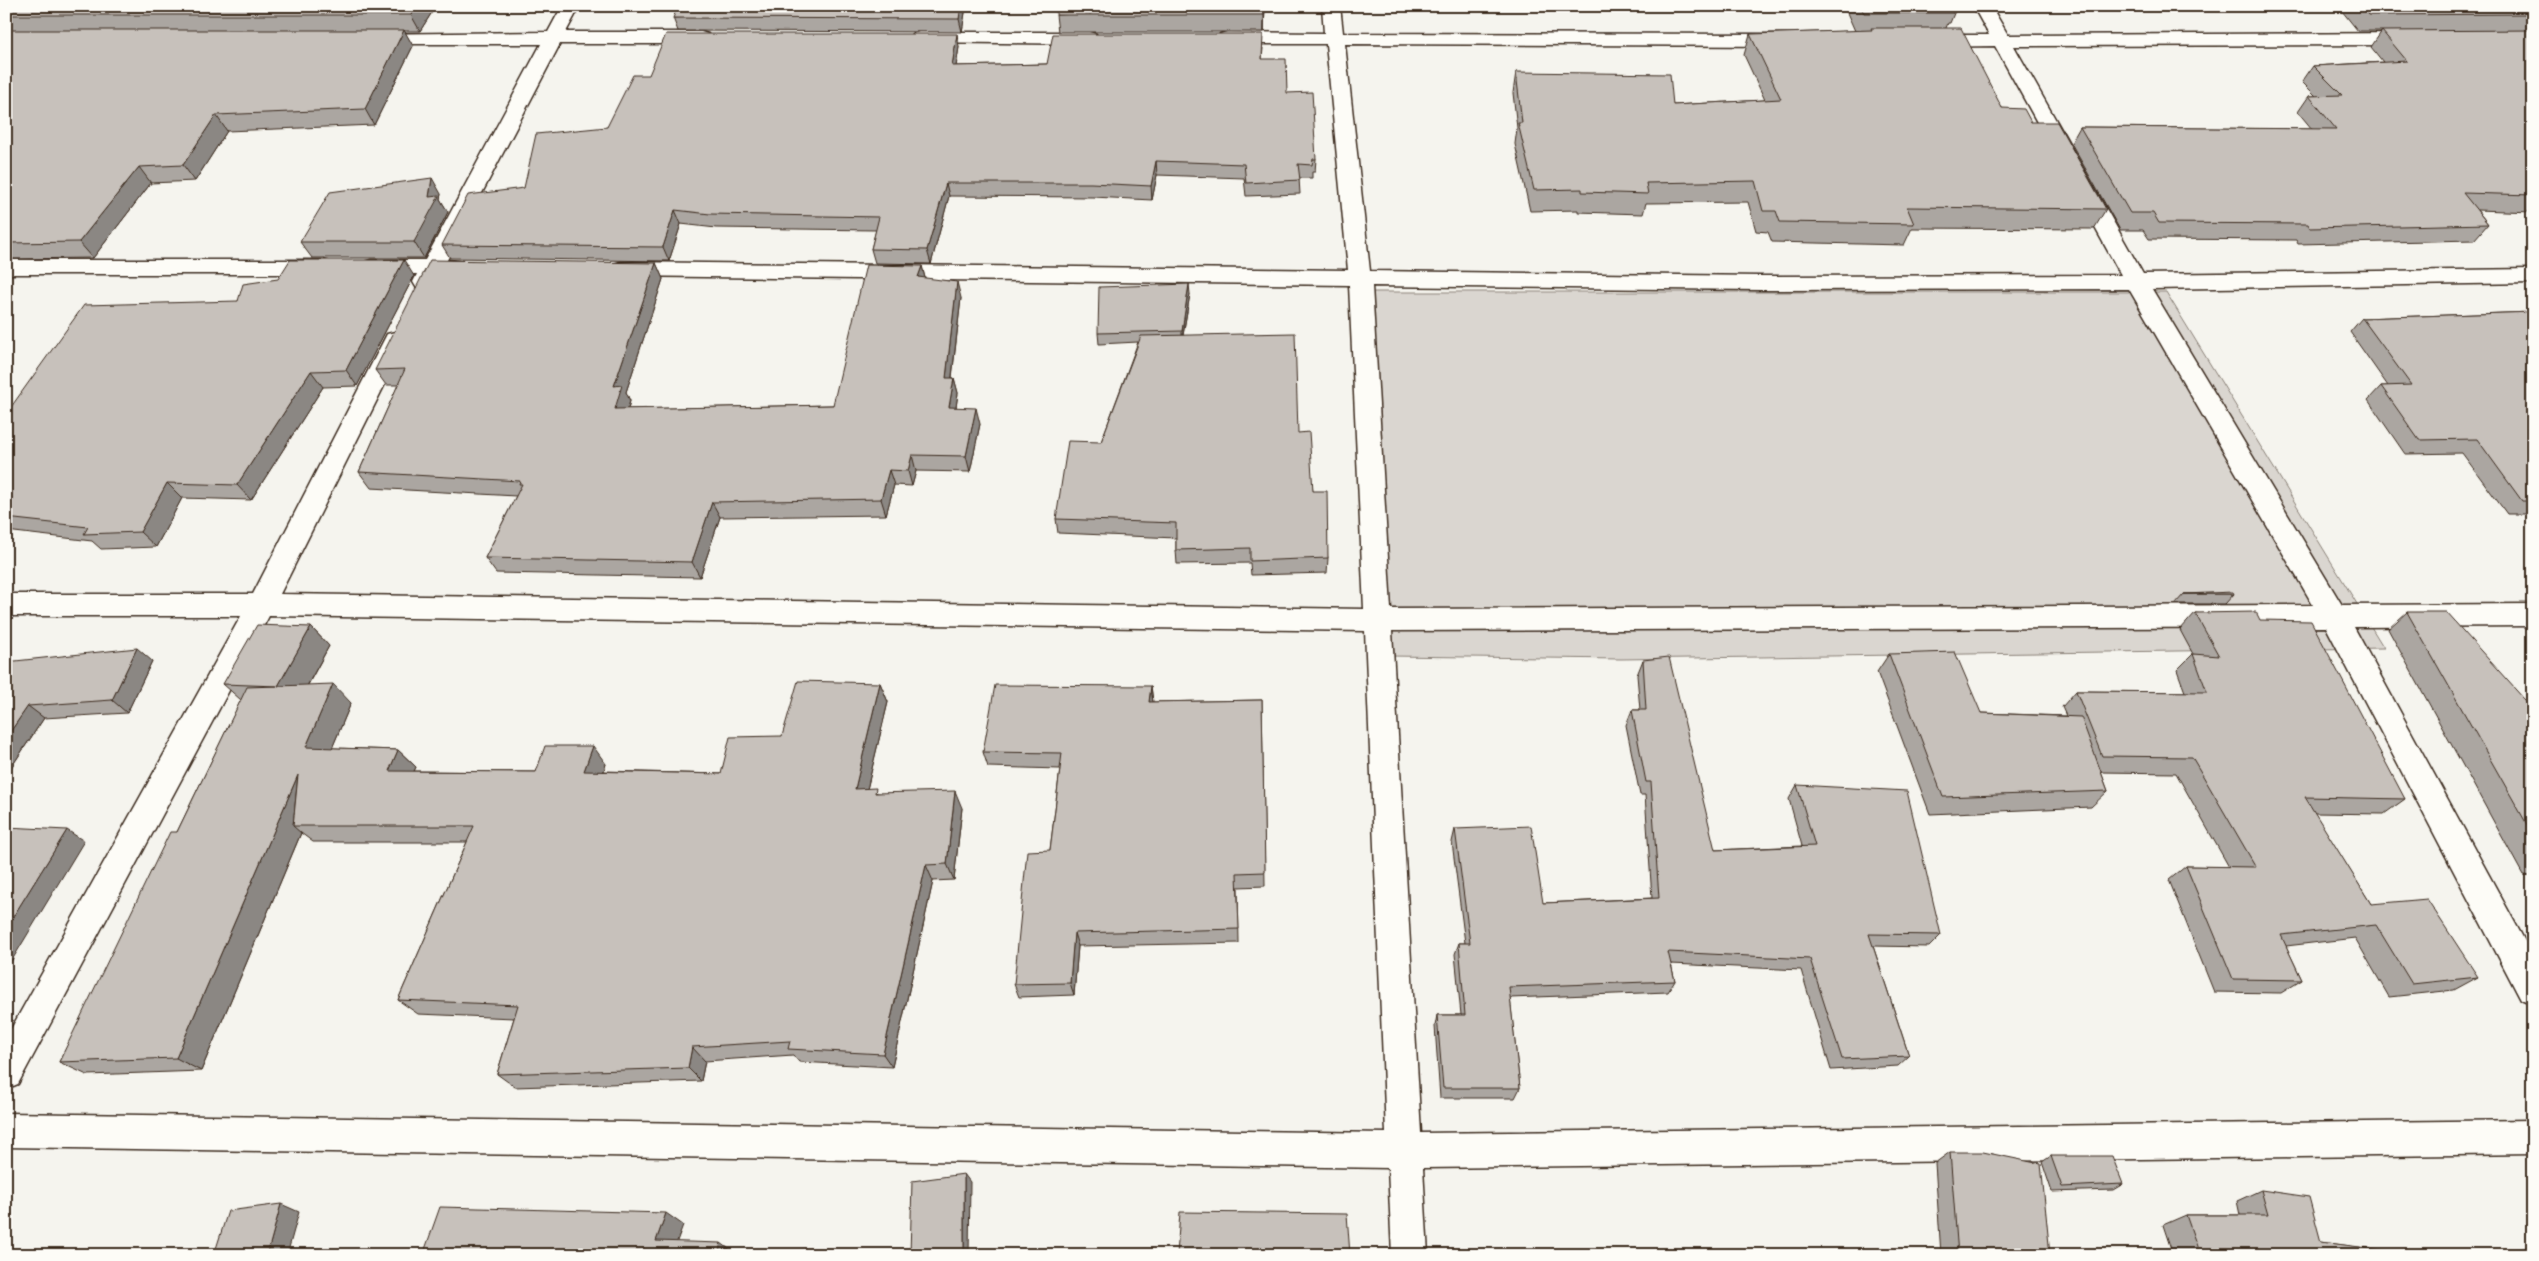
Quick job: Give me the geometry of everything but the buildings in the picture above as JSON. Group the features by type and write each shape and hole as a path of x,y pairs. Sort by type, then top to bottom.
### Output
{"street":[{"path":"6,1072 261,605 409,311 556,38 571,6"},
{"path":"1331,6 1333,39 1360,278 1410,1255"},
{"path":"1982,6 2136,282 2334,616 2533,989"},
{"path":"356,38 715,38"},
{"path":"905,38 1104,38"},
{"path":"1214,38 1803,40"},
{"path":"1913,40 2433,39"},
{"path":"6,267 482,267"},
{"path":"601,269 1760,283 2136,282 2533,276"},
{"path":"6,605 261,605 1378,620 2533,615"},
{"path":"6,1130 1404,1151 2533,1137"}],"shaded area":[{"path":"1373,292 2166,292 2384,648 1621,659 1390,656"}]}
